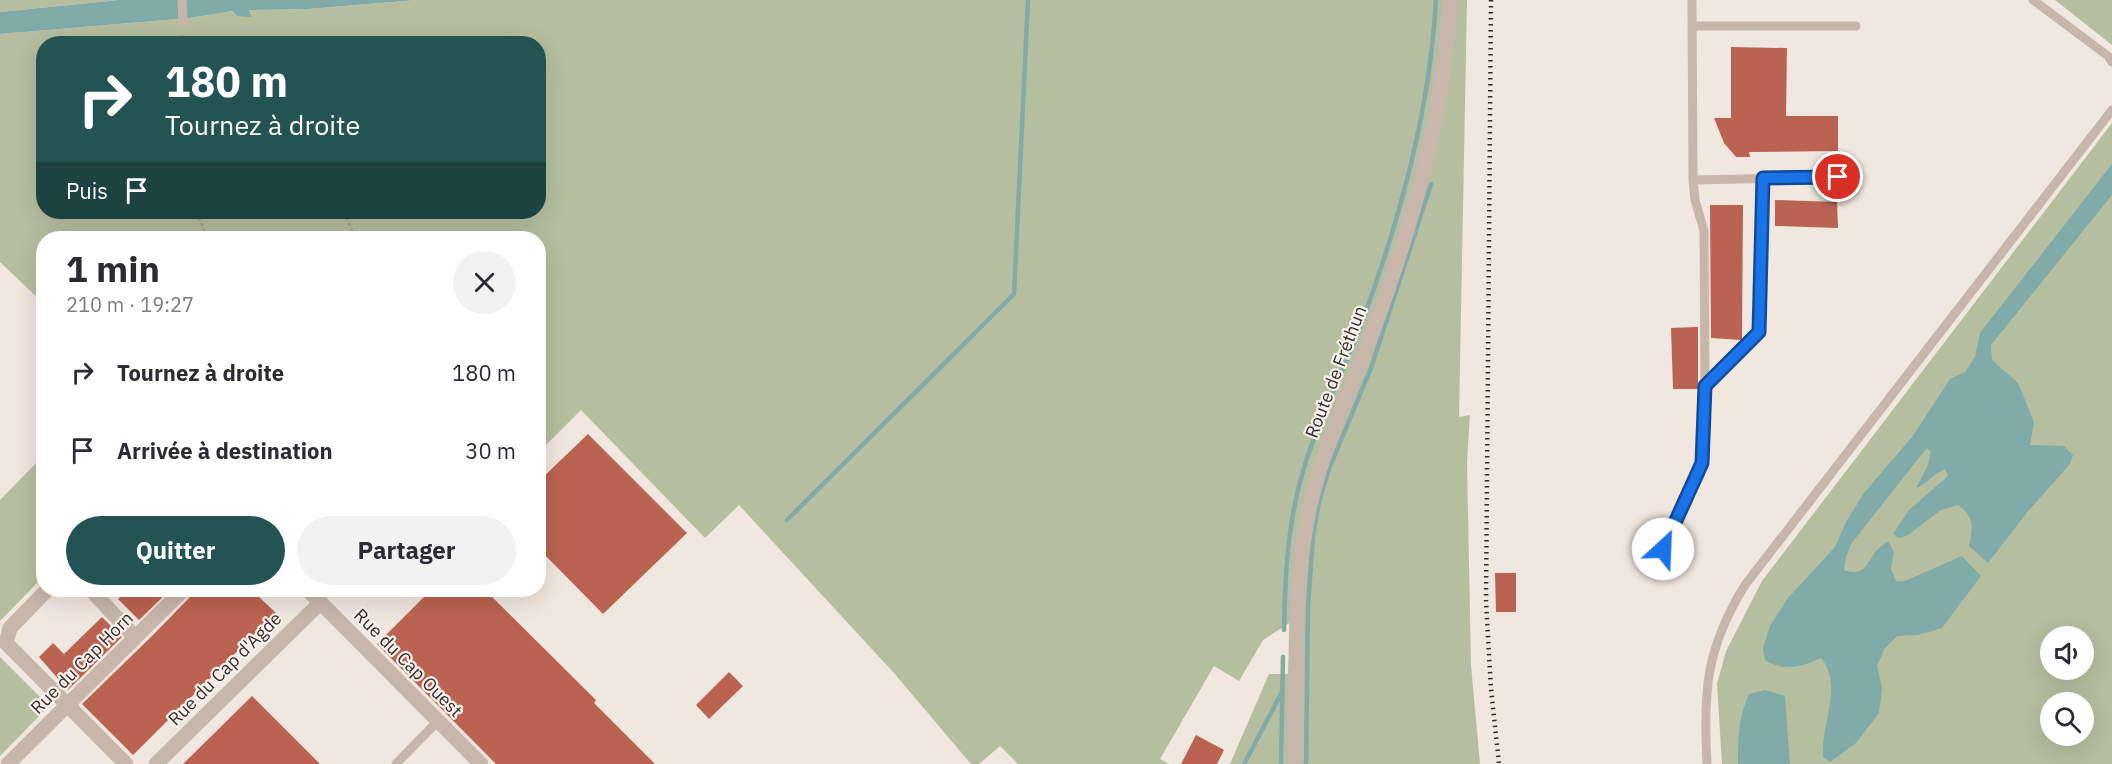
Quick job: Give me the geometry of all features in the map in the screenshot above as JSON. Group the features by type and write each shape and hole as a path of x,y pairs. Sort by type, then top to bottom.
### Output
{"street":[{"name":"Route de Fréthun","path":"1296,764 1301,567 1308,514 1323,459 1385,298 1425,166 1445,58 1450,0"},
{"path":"40,597 10,628 6,643 126,764"},
{"path":"98,597 135,637"},
{"name":"Rue du Cap Horn","path":"8,764 176,597"},
{"name":"Rue du Cap Ouest","path":"316,597 481,764"},
{"name":"Rue du Cap d'Agde","path":"160,763 321,602"}],"lane":[{"path":"182,0 183,23"},
{"path":"1663,549 1702,463 1705,386 1704,231 1695,200 1693,180 1692,0"},
{"path":"2033,0 2109,56 2112,62"},
{"path":"1692,26 1856,26"},
{"path":"1707,764 1705,726 1711,659 1725,621 1745,585 2112,110"},
{"path":"1693,180 1838,177"},
{"path":"1705,386 1759,332 1763,178"},
{"path":"396,764 438,721"}],"green space":[{"path":"0,0 119,0 0,12"},
{"path":"417,0 1467,0 1459,417 1470,415 1467,462 1471,665 1480,764 1230,764 1269,674 1288,674 1291,622 1263,640 1239,681 1214,666 1160,759 1169,764 1018,764 1000,746 979,764 971,764 894,673 739,505 705,538 581,410 546,445 546,231 36,231 36,296 0,262 0,34 190,18 233,11 252,17 249,10 308,9"},
{"path":"2055,0 2112,0 2112,45"},
{"path":"2112,123 2112,764 1722,764 1717,684 1726,651 1762,581"},
{"path":"36,463 36,584 0,621 0,500"},
{"path":"0,657 49,706 0,756"}],"water":[{"path":"119,0 417,0 308,9 249,10 252,17 237,16 233,11 190,18 0,34 0,12"},
{"path":"2112,164 2112,195 1991,345 1992,360 2018,383 2034,422 2030,445 2064,446 2073,455 2070,464 2029,510 1988,563 1969,546 1970,518 1958,505 1941,510 1908,535 1899,538 1893,534 1909,510 1948,476 1945,469 1916,488 1928,465 1931,452 1927,448 1918,459 1851,544 1844,570 1855,572 1862,570 1877,550 1888,541 1894,552 1891,569 1896,581 1905,581 1962,556 1981,576 1942,628 1918,635 1897,636 1885,648 1877,666 1882,688 1879,713 1856,743 1830,762 1823,757 1831,693 1828,669 1821,658 1793,667 1779,666 1765,660 1763,648 1770,626 1787,599 1835,547 1846,522 1864,493 1912,437 1950,379 1965,372 1975,357 1980,333"},
{"path":"1765,690 1785,696 1790,764 1738,764 1739,729 1745,703 1749,694"}],"building":[{"path":"1731,47 1787,48 1786,116 1838,116 1838,151 1749,152 1750,157 1736,157 1724,143 1714,118 1731,118"},
{"path":"1775,200 1837,202 1838,228 1775,226"},
{"path":"1710,205 1743,205 1742,340 1711,338"},
{"path":"1698,327 1698,389 1673,389 1671,328"},
{"path":"588,434 687,533 603,614 546,556 546,474"},
{"path":"1495,573 1516,573 1516,612 1496,612"},
{"path":"120,597 163,597 139,620 118,599"},
{"path":"190,597 259,597 276,613 133,755 82,704"},
{"path":"424,597 492,597 596,700 594,703 655,764 496,764 377,644"},
{"path":"102,617 122,637 68,690 39,657 53,643 64,654"},
{"path":"729,672 743,686 709,719 696,705"},
{"path":"252,696 320,764 183,764"},
{"path":"1196,735 1224,750 1217,764 1181,764"}],"waterway":[{"path":"787,520 1014,294 1028,0"},
{"path":"1284,630 1289,537 1300,482 1322,419 1364,317 1390,240 1412,161 1420,121 1433,41 1436,0"},
{"path":"1306,764 1308,607 1313,535 1319,502 1329,469 1371,368 1431,184"},
{"path":"1281,764 1283,657"},
{"path":"1244,764 1282,692"}],"railway":[{"path":"1491,0 1486,601 1491,689 1499,764"}],"route":[{"path":"1663,549 1702,463 1705,386 1759,332 1763,178 1838,177"}]}
